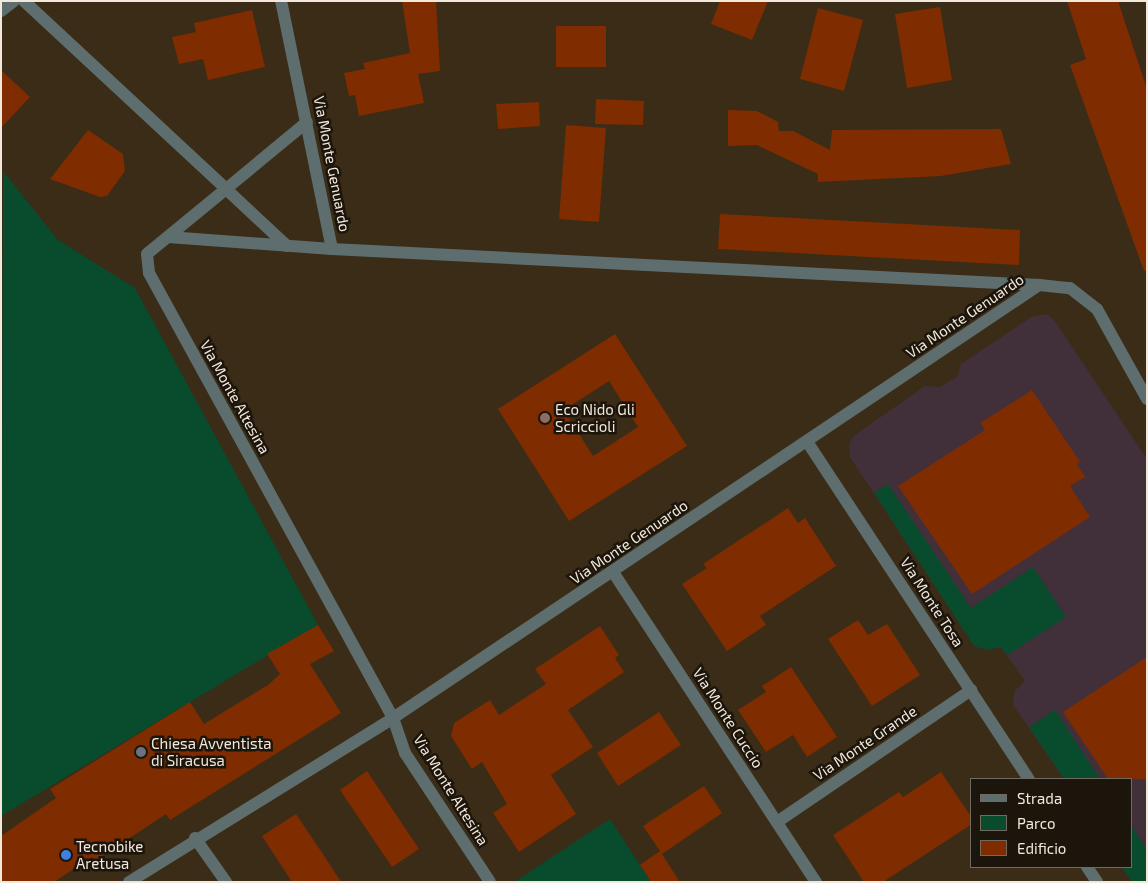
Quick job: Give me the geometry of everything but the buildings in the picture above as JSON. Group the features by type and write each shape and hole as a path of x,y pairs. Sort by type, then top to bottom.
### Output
{"street":[{"path":"1,11 14,1"},
{"path":"24,1 287,246"},
{"name":"Via Monte Genuardo","path":"281,1 332,249 1039,285"},
{"name":"Via Monte Altesina","path":"307,122 147,254 149,273 393,718 405,753 490,882"},
{"path":"168,237 332,249"},
{"path":"1039,285 1070,288 1097,309 1147,399"},
{"name":"Via Monte Genuardo","path":"128,882 195,838 393,718 808,443 1039,285"},
{"name":"Via Monte Tosa","path":"808,443 1028,778"},
{"name":"Via Monte Cuccio","path":"613,572 816,882"},
{"name":"Via Monte Grande","path":"777,822 971,690"},
{"path":"195,838 226,882"},
{"path":"1088,868 1097,882"}],"shaded area":[{"path":"1047,314 1055,321 1147,459 1147,882 1132,882 1123,868 1133,868 1133,778 1063,778 1013,705 1014,692 1025,681 1001,647 987,650 974,646 850,457 849,443 855,435 925,386 940,387 957,377 961,364 1033,316"}],"green space":[{"path":"3,171 58,240 135,288 318,625 1,816"},
{"path":"888,484 971,608 1033,567 1066,617 1007,655 1001,647 987,650 974,646 874,493"},
{"path":"1055,710 1099,778 1063,778 1029,727"},
{"path":"610,819 651,882 514,882"},
{"path":"1133,829 1147,850 1147,882 1132,882 1123,868 1133,868"}],"place":[{"name":"Eco Nido Gli Scriccioli","path":"545,418"},
{"name":"Chiesa Avventista di Siracusa","path":"141,752"},
{"name":"Tecnobike Aretusa","path":"66,855"}]}
